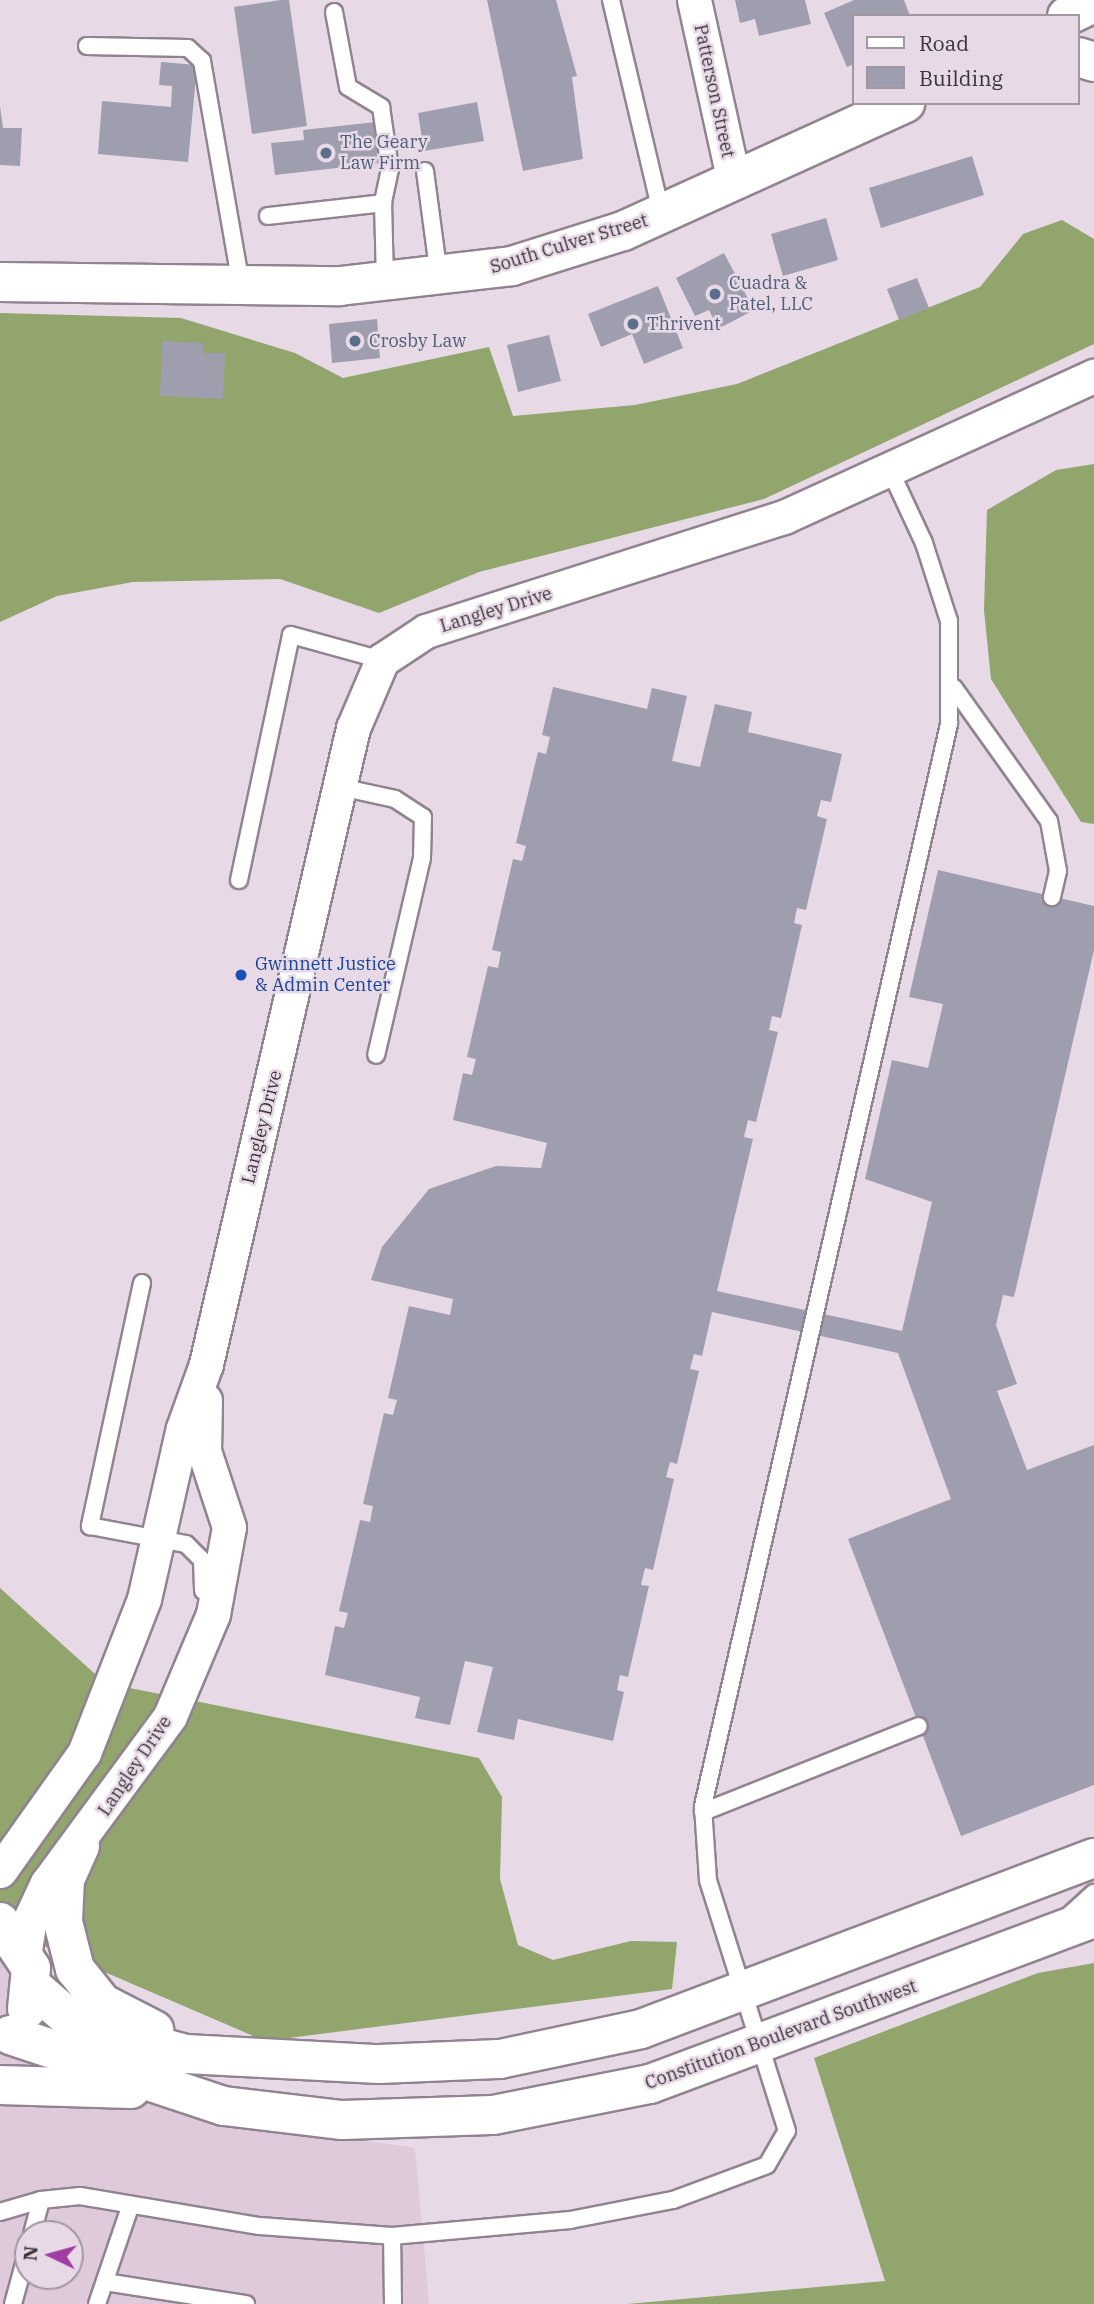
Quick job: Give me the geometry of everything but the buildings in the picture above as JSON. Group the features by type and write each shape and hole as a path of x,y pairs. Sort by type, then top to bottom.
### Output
{"street":[{"name":"Patterson Street","path":"694,0 734,182"},
{"path":"1071,14 1094,3"},
{"name":"South Culver Street","path":"0,282 385,284 512,266 662,215 901,105"},
{"name":"Langley Drive","path":"0,1871 84,1753 144,1599 183,1428 206,1364 340,787 362,703 382,660 426,631 697,549 890,470 1094,376"},
{"name":"Langley Drive","path":"29,1968 30,1919 47,1883 80,1846 137,1767 186,1677 213,1614 229,1527 204,1451 206,1364"},
{"path":"80,1846 65,1879 63,1922 75,1969 102,2003 142,2027 281,2062"},
{"path":"0,1922 29,1968 76,2025 119,2040 226,2060 452,2064 524,2055 641,2029 1094,1858"},
{"name":"Constitution Boulevard Southwest","path":"5,2039 169,2091 290,2116 443,2120 597,2098 758,2045 1094,1918"},
{"path":"5,2039 29,1968"},
{"path":"0,2085 169,2091"}],"lane":[{"path":"611,0 662,215"},
{"path":"334,12 348,87 381,107 390,169 383,203 385,284"},
{"path":"87,46 188,48 202,61 242,285"},
{"path":"425,171 439,278"},
{"path":"268,216 383,203"},
{"path":"0,2212 41,2200 80,2196 130,2207 392,2236 570,2220 648,2205 767,2165 787,2131 708,1880 703,1812 954,688 940,585 890,470"},
{"path":"239,880 291,635 382,660"},
{"path":"954,688 1049,821 1058,870 1052,897"},
{"path":"340,787 395,800 423,817 422,858 376,1055"},
{"path":"142,1283 90,1526 186,1544 205,1571 186,1677"},
{"path":"703,1812 919,1726"},
{"path":"1051,1934 1094,1893"},
{"path":"36,2220 41,2200"},
{"path":"97,2304 130,2207"},
{"path":"392,2236 393,2304"},
{"path":"104,2282 246,2304"}],"shaded area":[{"path":"0,1950 234,2121 415,2148 429,2304 0,2304"}],"green space":[{"path":"1062,220 1094,239 1094,344 764,499 479,572 379,613 280,579 133,582 57,596 0,622 0,313 181,318 295,353 343,378 489,347 513,416 635,405 737,384 980,287 1023,234"},
{"path":"1094,464 1094,824 1081,822 991,679 984,610 987,510 1056,470"},
{"path":"0,1588 105,1683 479,1758 502,1797 500,1879 518,1945 553,1960 631,1941 677,1942 672,1989 265,2041 0,1927"},
{"path":"1094,1963 1094,2304 627,2304 885,2281 814,2058 1038,1973"}],"place":[{"name":"The Geary Law Firm","path":"326,153"},
{"name":"Cuadra & Patel, LLC","path":"715,294"},
{"name":"Thrivent","path":"633,324"},
{"name":"Crosby Law","path":"355,341"},
{"name":"Gwinnett Justice & Admin Center","path":"241,975"}]}
